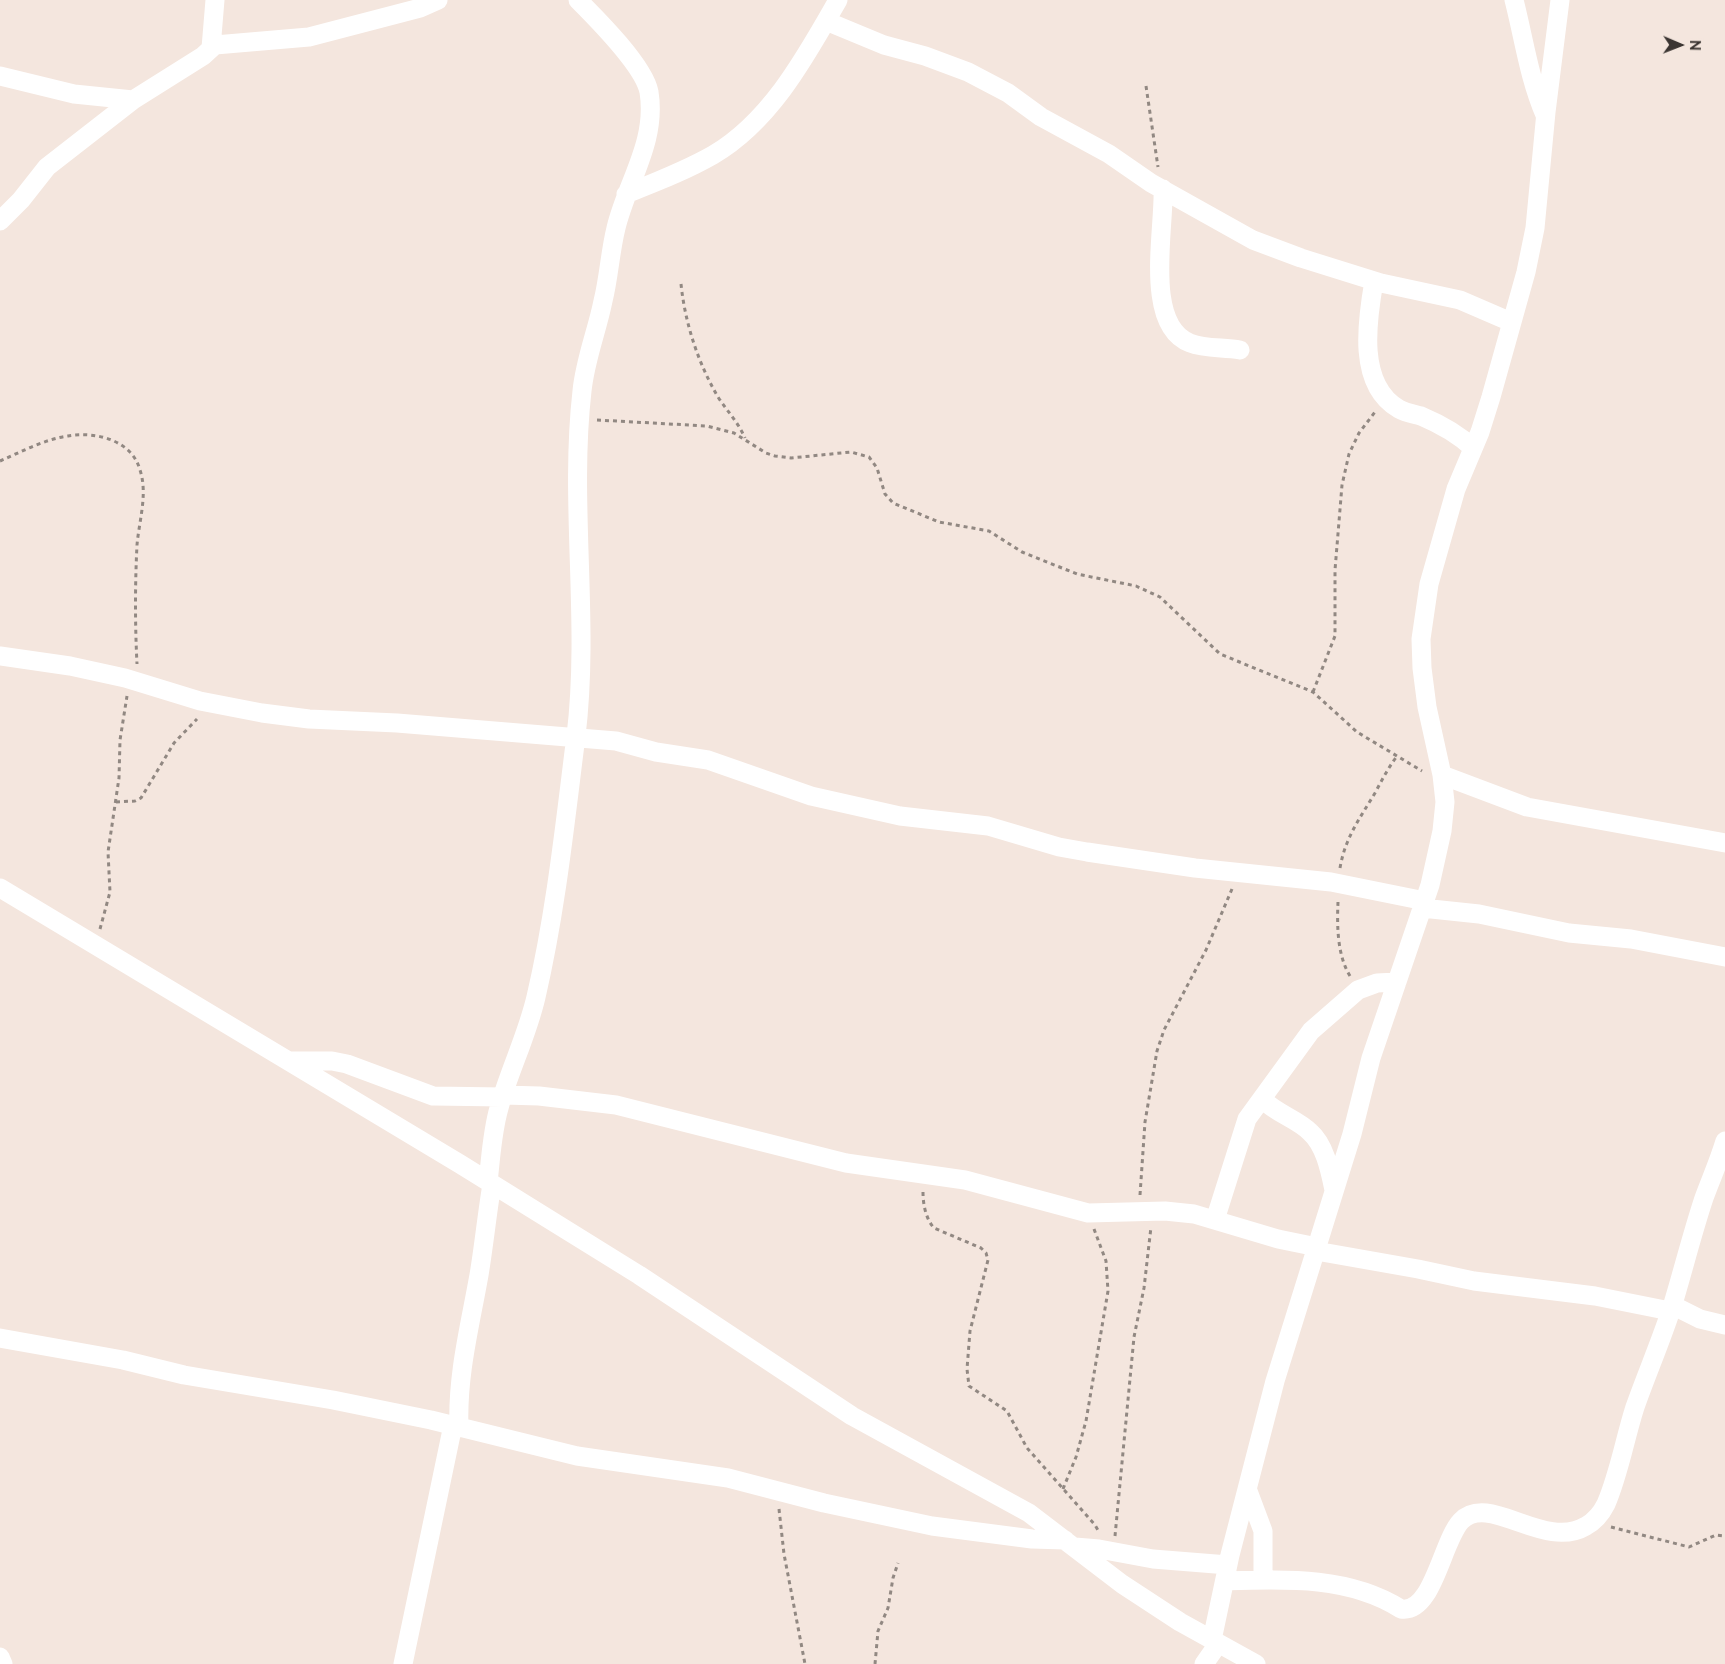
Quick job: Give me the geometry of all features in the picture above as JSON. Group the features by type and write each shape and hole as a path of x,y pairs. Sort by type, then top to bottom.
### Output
{"street":[{"path":"211,48 215,0"},
{"path":"0,221 21,200 47,167 133,100 203,56 215,45 309,37 420,8 438,0"},
{"path":"403,1664 456,1426 463,1351 479,1274 494,1134 503,1096 529,1025 549,940 576,737 580,672 581,582 578,538 582,389 590,348 603,303 616,229 626,194 647,143 650,117 648,90 639,69 578,0"},
{"path":"626,194 668,178 714,154 755,122 789,80 838,0"},
{"path":"1514,0 1530,74 1546,116"},
{"path":"1204,1664 1215,1642 1227,1573 1275,1381 1352,1134 1371,1058 1424,904 1442,831 1445,802 1443,778 1427,707 1422,668 1421,639 1428,584 1456,489 1491,397 1526,272 1536,228 1546,116 1560,0"},
{"path":"826,21 884,45 925,56 968,72 1008,93 1041,117 1108,154 1161,188 1253,240 1301,258 1374,281 1460,300 1511,322"},
{"path":"0,76 74,94 133,100"},
{"path":"1161,188 1164,213 1158,260 1163,301 1169,321 1176,333 1189,343 1240,350"},
{"path":"1374,281 1368,341 1369,359 1374,378 1387,398 1398,408 1453,432 1473,448"},
{"path":"0,656 70,666 131,680 211,704 309,719 397,723 616,741 656,752 708,760 811,796 900,816 988,826 1068,849 1195,868 1338,883 1424,904 1569,933 1631,939 1725,957"},
{"path":"1443,778 1527,806 1725,843"},
{"path":"0,888 95,947 289,1060 639,1275 852,1416 1029,1513 1122,1584 1180,1622 1256,1664"},
{"path":"1216,1220 1244,1125 1311,1031 1347,997 1360,989 1377,983 1396,982"},
{"path":"289,1060 325,1060 347,1064 433,1096 539,1096 616,1105 846,1163 965,1180 1088,1213 1145,1212 1194,1214 1317,1249 1474,1281 1595,1296 1671,1308 1700,1319 1725,1325"},
{"path":"1262,1099 1282,1115 1311,1132 1324,1156 1334,1190"},
{"path":"0,1338 123,1360 184,1375 333,1400 456,1426 577,1456 694,1472 932,1526 1108,1550 1264,1580 1342,1585 1361,1590 1401,1609 1408,1610 1415,1608 1427,1594 1448,1539 1461,1520 1473,1513 1490,1512 1516,1523 1556,1533 1576,1531 1590,1523 1595,1520 1606,1504 1636,1406 1671,1308 1704,1200 1725,1142"},
{"path":"1248,1491 1263,1531 1264,1580"},
{"path":"0,1657 3,1664"}],"path":[{"path":"1146,86 1161,188"},
{"path":"681,284 686,313 701,362 718,397 735,418 746,440"},
{"path":"1313,692 1319,682 1334,636 1335,570 1342,485 1349,454 1358,433 1387,398"},
{"path":"580,418 706,426 734,433 766,453 776,456 791,458 851,452 869,457 876,468 886,494 894,503 939,522 989,531 1022,552 1077,574 1136,586 1160,597 1176,610 1220,654 1313,692 1357,732 1397,756 1443,778"},
{"path":"0,461 54,440 82,435 122,444 135,457 141,471 143,500 137,544 131,680 127,692 120,740 116,802 108,852 110,892 95,947"},
{"path":"116,802 135,801 141,798 174,743 211,704"},
{"path":"1360,989 1345,964 1338,932 1338,883 1345,846 1352,828 1375,793 1383,775 1397,756"},
{"path":"1108,1550 1118,1488 1134,1337 1145,1279 1145,1122 1156,1051 1167,1023 1206,950 1235,884 1243,872"},
{"path":"923,1174 923,1197 929,1222 944,1234 981,1248 986,1253 988,1260 970,1331 967,1359 969,1386 1007,1412 1027,1448 1095,1525 1108,1550"},
{"path":"1063,1489 1076,1457 1086,1421 1108,1291 1106,1261 1088,1213"},
{"path":"778,1491 784,1554 806,1664"},
{"path":"1590,1523 1621,1529 1684,1547 1697,1546 1716,1535 1725,1536"},
{"path":"875,1664 878,1631 888,1608 898,1563"}]}
